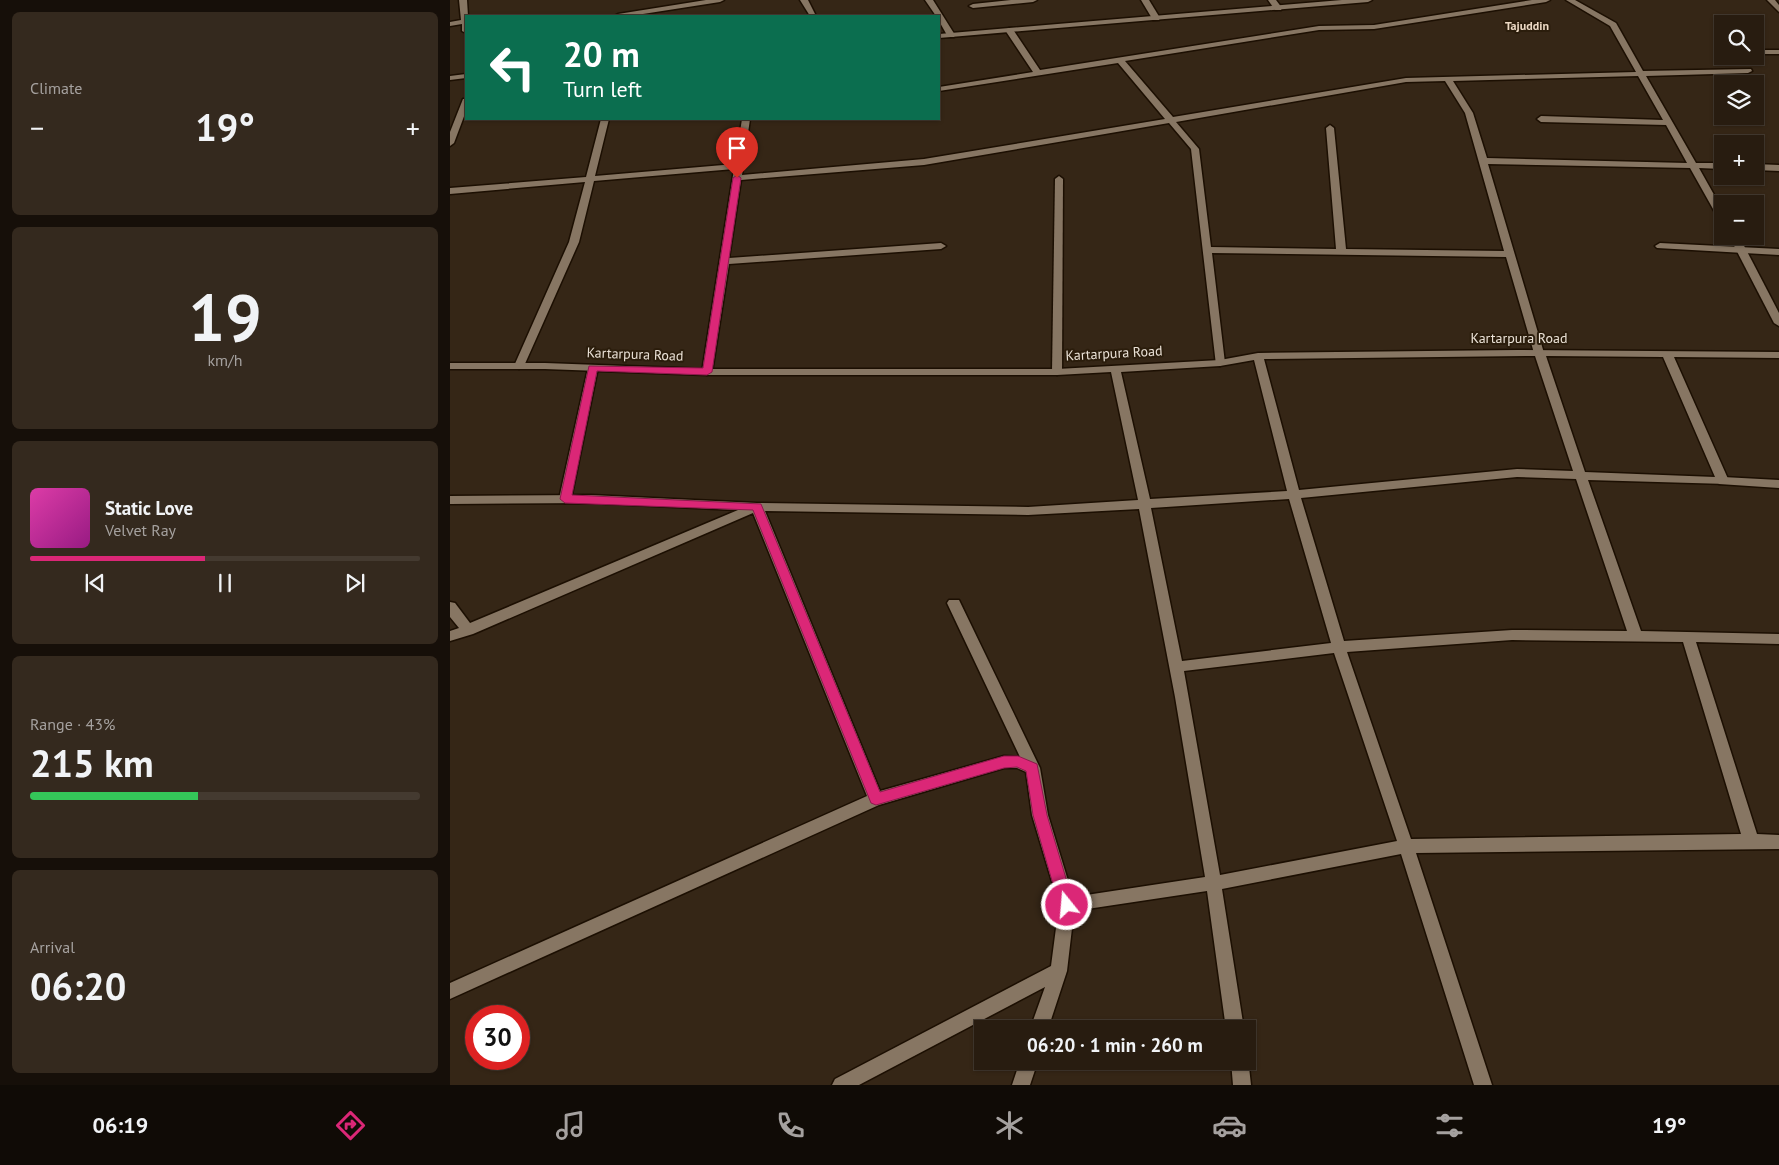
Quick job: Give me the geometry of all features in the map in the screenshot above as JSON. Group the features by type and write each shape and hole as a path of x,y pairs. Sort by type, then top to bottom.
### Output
{"street":[{"path":"450,24 465,21 463,0"},
{"path":"624,15 720,0"},
{"path":"804,0 812,15"},
{"path":"929,0 938,15"},
{"path":"973,6 1033,0"},
{"path":"1145,0 1156,18"},
{"path":"1272,0 1278,8"},
{"path":"940,36 1368,0"},
{"path":"940,89 1319,28 1374,27 1546,0"},
{"path":"1570,0 1613,25 1714,202"},
{"path":"1771,0 1779,10"},
{"path":"940,18 951,35"},
{"path":"1008,30 1038,73"},
{"path":"1764,52 1779,52"},
{"path":"1120,60 1195,149 1220,362"},
{"path":"737,178 924,162 1406,80 1748,71"},
{"path":"450,78 465,76"},
{"path":"1448,79 1469,113 1539,353 1636,637"},
{"path":"450,143 465,104"},
{"path":"1542,119 1669,123"},
{"path":"519,366 574,242 605,120"},
{"path":"707,372 746,120"},
{"path":"1330,128 1341,252"},
{"path":"1482,161 1714,166"},
{"path":"450,191 739,166"},
{"path":"1764,167 1779,168"},
{"path":"1057,372 1059,179"},
{"path":"1739,245 1779,323"},
{"path":"725,261 941,246"},
{"path":"1660,246 1779,252"},
{"path":"1207,250 1510,254"},
{"name":"Kartarpura Road","path":"450,366 519,366 707,372 1057,372 1220,362 1258,356 1539,353 1779,355"},
{"path":"1667,354 1723,481"},
{"path":"1258,356 1294,495 1339,647 1483,1085"},
{"path":"565,499 593,368"},
{"path":"1116,368 1146,504 1176,667 1215,884 1235,1020"},
{"path":"450,500 565,499 757,507 886,510 1028,510 1294,495 1516,473 1779,484"},
{"path":"450,636 757,507"},
{"path":"757,507 876,799"},
{"path":"954,603 1033,768 1040,815 1067,905 1059,971 1042,1020"},
{"path":"450,607 468,630"},
{"path":"1176,667 1339,647 1512,635 1779,639"},
{"path":"1688,637 1751,841"},
{"path":"450,991 876,799 1004,762 1018,762 1033,768"},
{"path":"1067,905 1215,884 1406,846 1779,842"},
{"path":"841,1085 1059,971"},
{"path":"1021,1085 1025,1070"},
{"path":"1241,1070 1242,1085"}],"district":[{"name":"Tajuddin","path":"1527,26"}],"route":[{"path":"737,178 707,372 593,368 565,499 757,507 876,799 1004,762 1018,762 1033,768 1040,815 1067,905"}]}
